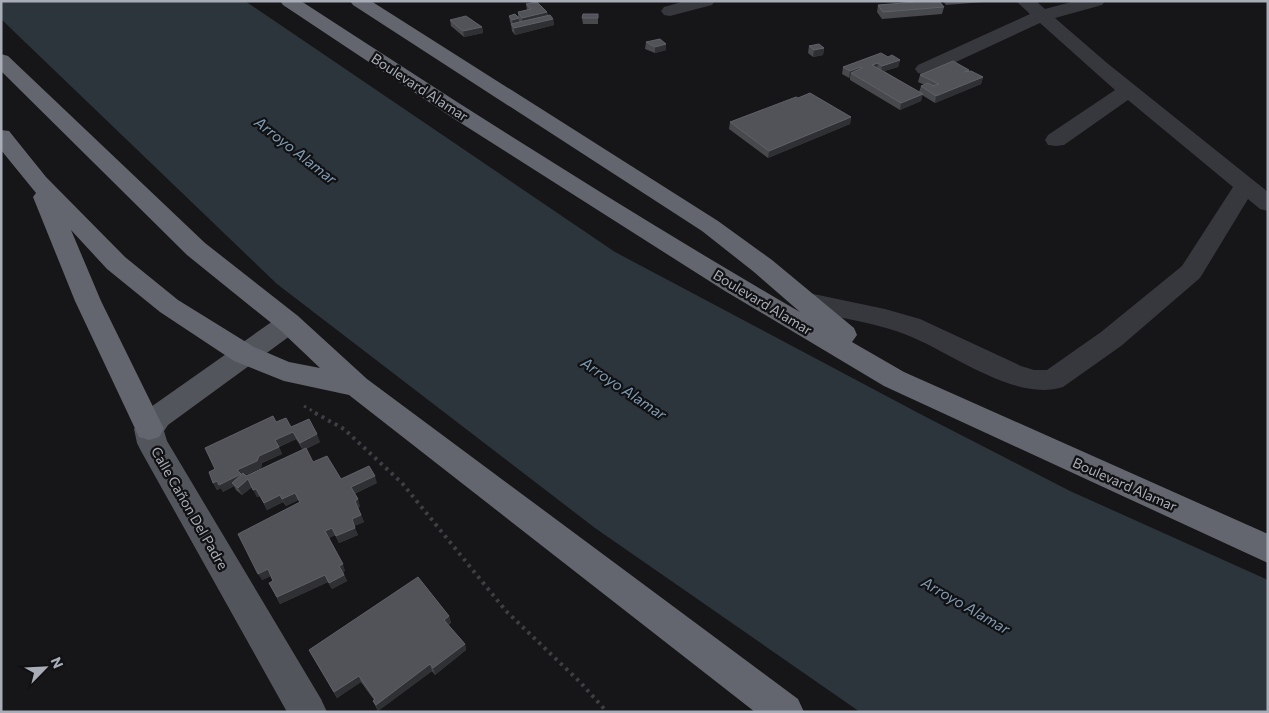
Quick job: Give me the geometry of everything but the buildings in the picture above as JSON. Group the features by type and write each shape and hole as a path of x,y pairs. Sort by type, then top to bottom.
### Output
{"highway":[{"name":"Boulevard Alamar","path":"288,1 463,116 734,285 894,379 1268,549"},
{"path":"359,1 710,226 804,301 894,379"},
{"path":"1,60 196,249 289,323 357,386 785,712"},
{"path":"1,136 38,182 116,263 169,306 244,354 284,371 357,386"},
{"path":"38,182 88,301 149,429"}],"main road":[{"name":"Calle Cañon Del Padre","path":"289,323 158,417 149,429 152,443 308,712"}],"street":[{"path":"670,11 706,1"},
{"path":"1025,1 1100,67 1268,204"},
{"path":"925,69 1041,16 1087,2"},
{"path":"1056,140 1128,90"},
{"path":"804,301 885,318 911,326 1011,373 1034,380 1053,380 1111,339 1191,272 1245,186"}],"path":[{"path":"302,405 344,429 402,483 506,611 580,682 607,712"}],"water":[{"name":"Arroyo Alamar","path":"1,1 245,1 615,252 1070,491 1268,580 1268,712 860,712 595,528 277,284 1,19"}]}
